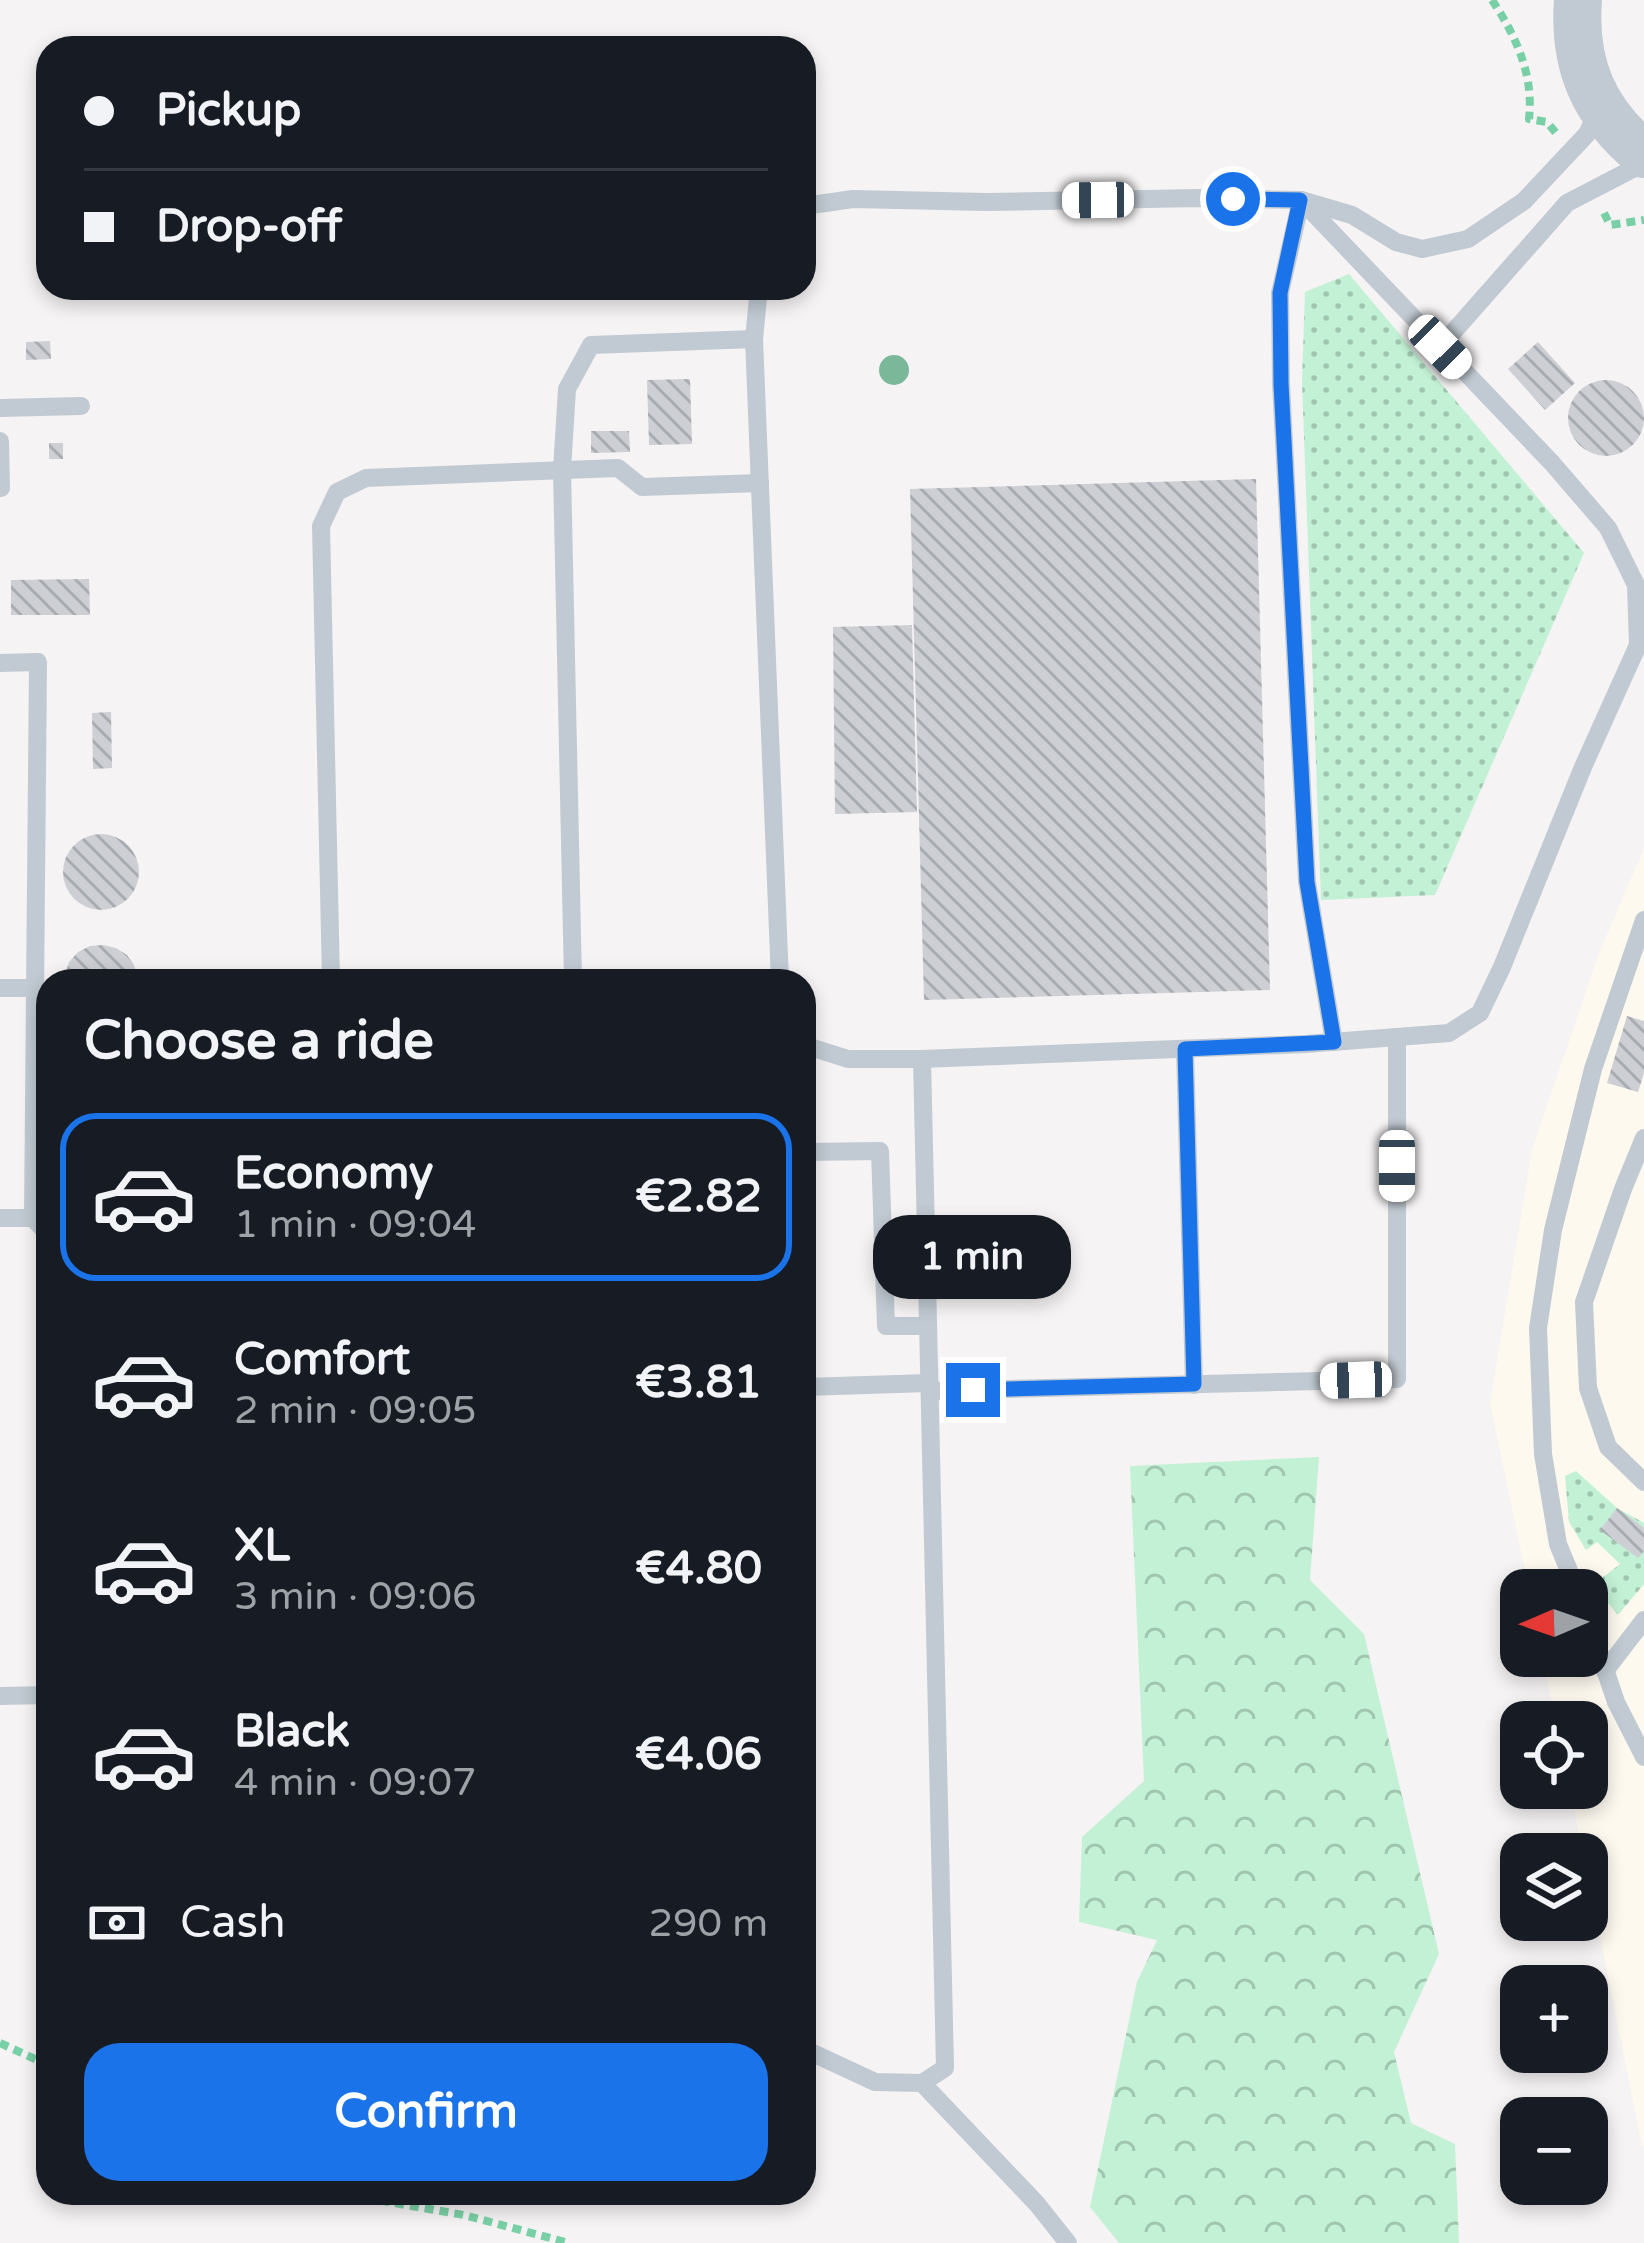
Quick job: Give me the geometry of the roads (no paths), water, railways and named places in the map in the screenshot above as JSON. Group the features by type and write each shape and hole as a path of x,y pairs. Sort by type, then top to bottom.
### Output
{"street":[{"path":"1544,0 1593,92 1644,159"},
{"path":"1578,0 1576,29 1593,92"}],"lane":[{"path":"816,204 853,199 1300,200 1352,215 1396,242 1422,249 1468,239 1524,201 1587,134 1593,92"},
{"path":"1440,347 1567,202 1644,159"},
{"path":"816,1048 848,1059 922,1059 1334,1042 1449,1033 1480,1013 1638,645 1636,585 1609,528 1300,200"},
{"path":"1300,200 1280,293 1281,384 1307,882 1334,1042"},
{"path":"757,300 754,339 780,969"},
{"path":"573,969 562,470 567,389 591,345 754,339"},
{"path":"0,408 81,406"},
{"path":"0,441 1,488"},
{"path":"332,969 320,526 337,493 366,478 562,470 617,469 642,487 760,483"},
{"path":"0,663 38,662 36,1221"},
{"path":"1568,1569 1558,1544 1543,1454 1538,1328 1553,1230 1593,1069 1644,920"},
{"path":"0,988 35,988"},
{"path":"816,1387 1397,1379 1396,1037"},
{"path":"1185,1049 1194,1384"},
{"path":"816,2055 875,2082 922,2083 945,2068 922,1059"},
{"path":"1644,1138 1583,1302 1588,1388 1601,1427 1608,1447 1644,1482"},
{"path":"816,1152 880,1151 886,1326 928,1326"},
{"path":"0,1218 33,1218"},
{"path":"1608,1667 1644,1620"},
{"path":"1607,1677 1644,1757"},
{"path":"0,1696 36,1695"},
{"path":"922,2083 1068,2243"}]}
